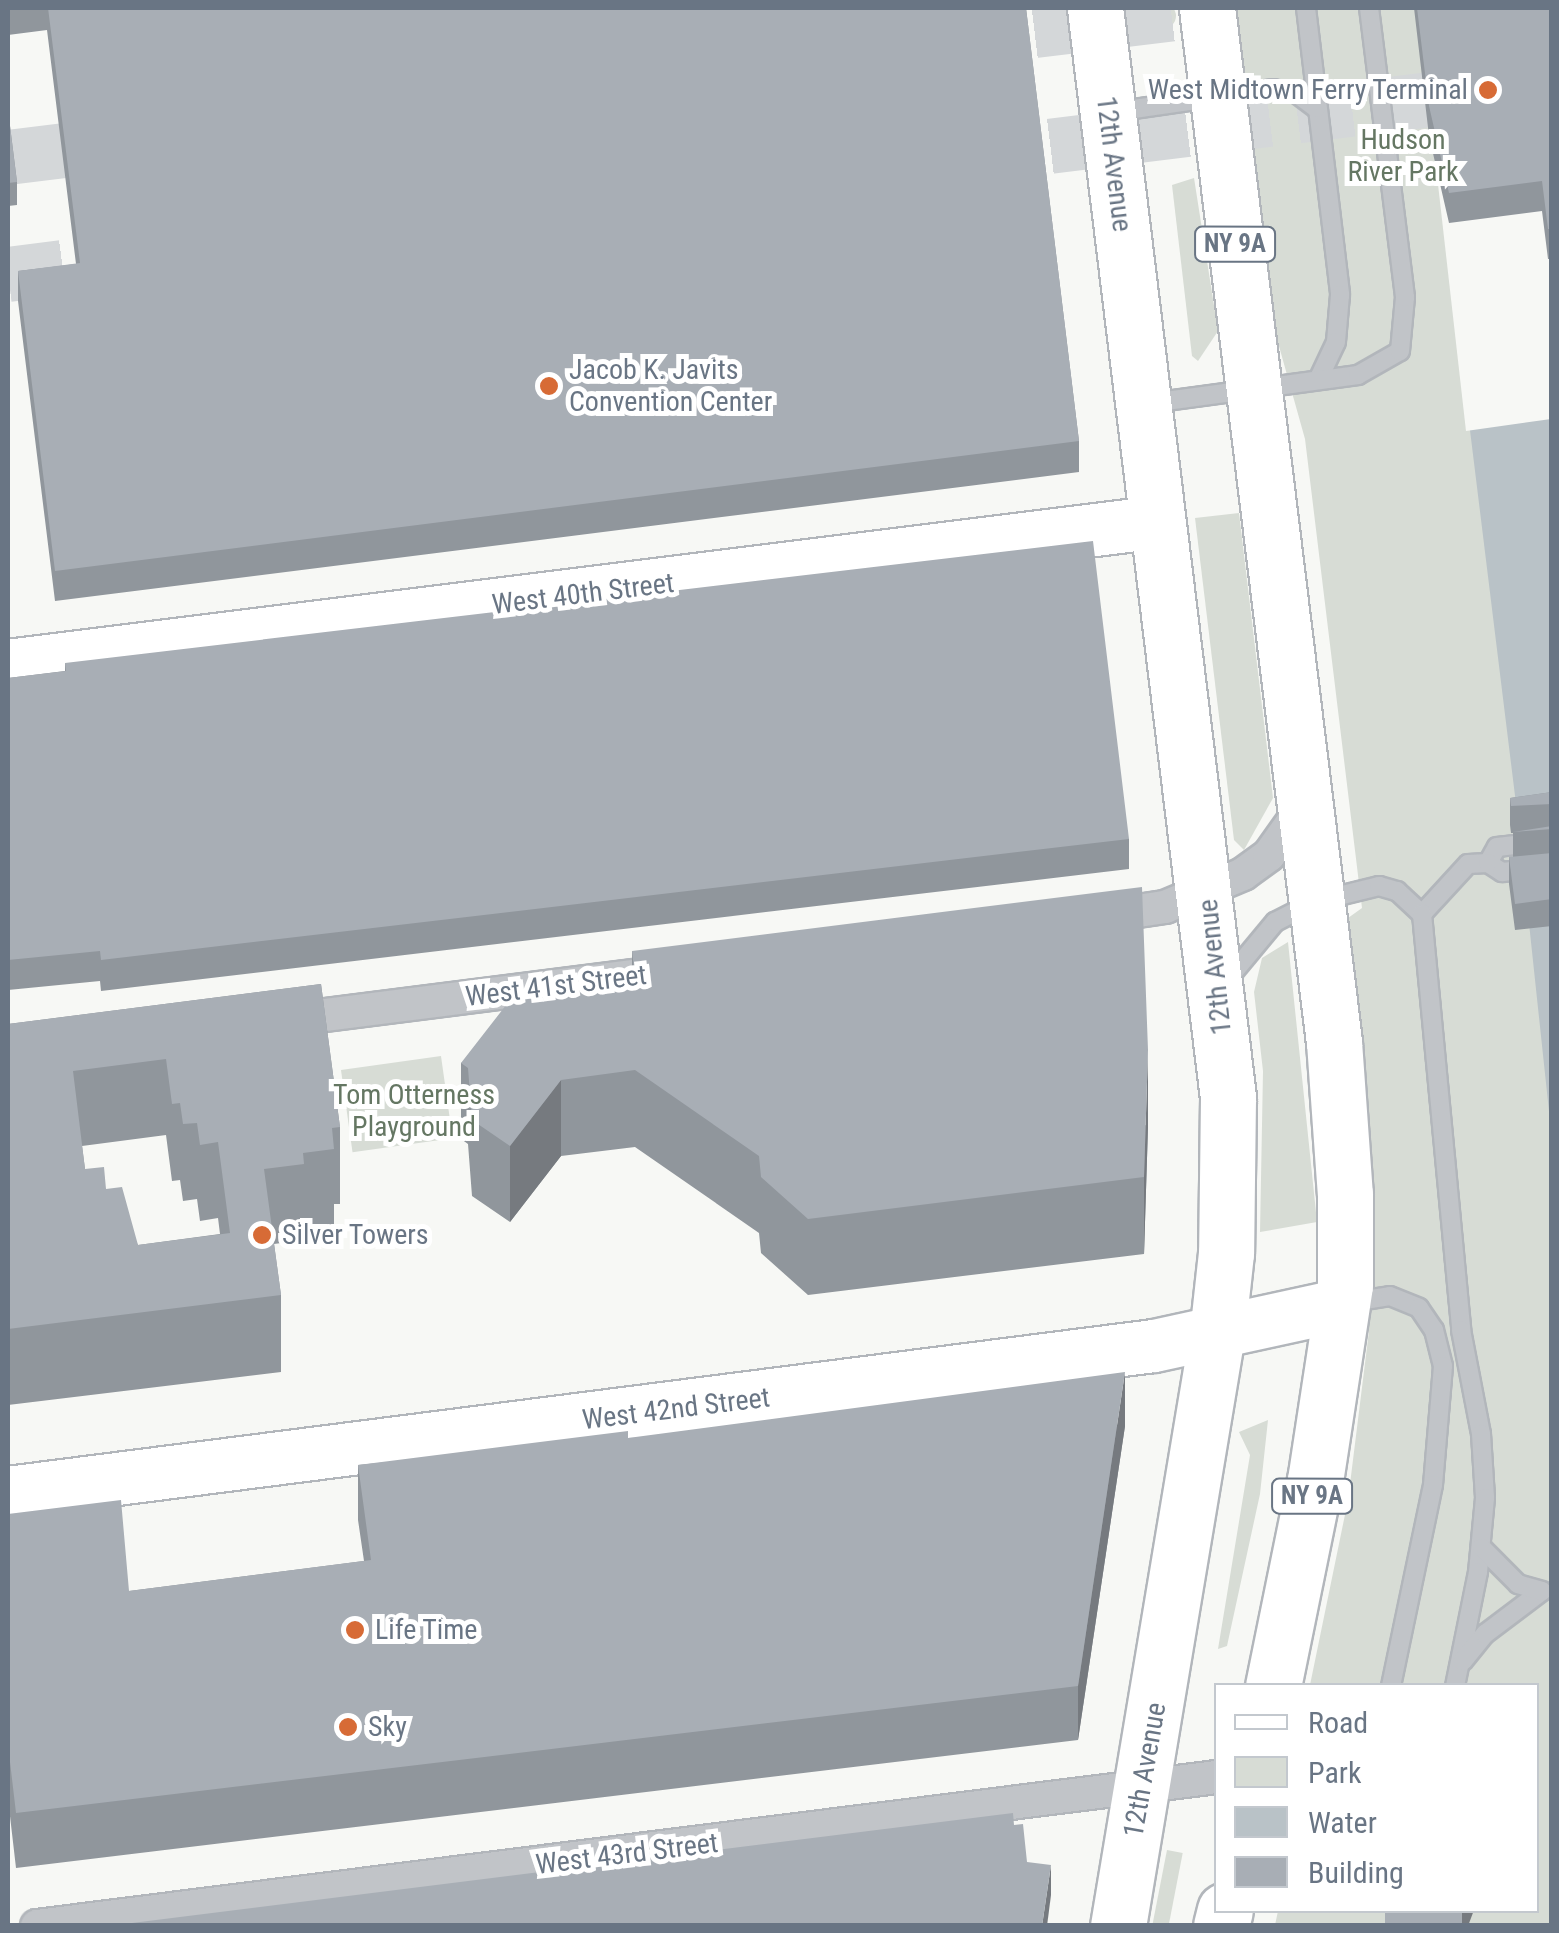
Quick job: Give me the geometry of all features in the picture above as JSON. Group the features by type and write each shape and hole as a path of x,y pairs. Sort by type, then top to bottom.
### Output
{"highway":[{"name":"12th Avenue","path":"1096,8 1219,990 1228,1142 1216,1334 1118,1926"},
{"name":"NY 9A","path":"1206,8 1339,1097 1346,1240 1342,1305 1316,1480 1274,1683"}],"main road":[{"name":"West 40th Street","path":"8,666 1159,522"},
{"name":"West 42nd Street","path":"8,1493 1216,1334 1342,1305"}],"street":[{"path":"1062,921 1165,907 1207,892 1256,866 1304,806"},
{"name":"West 41st Street","path":"259,1023 708,966"},
{"name":"West 43rd Street","path":"37,1926 1214,1778"}],"lane":[{"path":"1306,8 1340,295 1336,342 1318,380"},
{"path":"1145,404 1374,370 1405,339 1405,297 1369,8"},
{"path":"1108,112 1285,90 1316,108"},
{"path":"1488,863 1497,847 1552,841"},
{"path":"1422,914 1468,864 1488,863 1502,872 1552,867"},
{"path":"1219,990 1262,933 1314,902 1379,886 1397,891 1422,914 1461,1330 1481,1434 1482,1548 1455,1683"},
{"path":"1342,1305 1379,1296 1408,1301 1434,1330 1441,1352 1442,1412 1433,1485 1393,1683"},
{"path":"1482,1548 1518,1584 1547,1590"},
{"path":"1459,1665 1484,1634 1547,1590"}],"green space":[{"path":"1164,4 1176,16 1164,28 1152,16"},
{"name":"Hudson River Park","path":"1234,8 1551,8 1551,1925 1275,1925 1278,1913 1539,1913 1539,1683 1310,1683 1348,1500 1369,1331 1369,1119 1348,918 1362,908 1305,439 1277,339"},
{"path":"1194,178 1218,331 1198,361 1192,356 1172,185"},
{"path":"1239,513 1273,798 1244,850 1234,840 1195,518"},
{"path":"1288,942 1317,1222 1260,1232 1263,1071 1254,992 1262,958"},
{"name":"Tom Otterness Playground","path":"441,1056 453,1138 353,1152 341,1070"},
{"path":"1268,1420 1260,1494 1227,1646 1218,1649 1250,1455 1239,1432"},
{"path":"1167,1850 1183,1853 1169,1926 1152,1925"}],"water":[{"path":"1418,8 1551,8 1551,1130 1518,820"}],"pier":[{"path":"1418,8 1551,8 1551,419 1466,431"}],"building":[{"name":"Jacob K. Javits Convention Center","path":"48,8 1026,8 1079,441 55,571 18,271 80,263"},
{"name":"West Midtown Ferry Terminal","path":"1417,8 1552,8 1552,229 1548,229 1542,181 1449,193 1429,106"},
{"path":"8,110 17,182 8,183"},
{"path":"1093,541 1129,839 101,960 100,951 8,960 8,678 66,671 65,663"},
{"path":"1552,792 1552,804 1511,806 1510,798"},
{"path":"1552,853 1552,899 1515,904 1509,857"},
{"path":"1142,887 1148,1050 1144,1177 808,1219 761,1177 759,1156 635,1070 561,1080 510,1146 472,1120 468,1068 461,1063 517,991 635,977 632,951"},
{"path":"321,984 340,1127 332,1128 334,1149 303,1153 304,1164 264,1169 281,1295 8,1329 8,1024","holes":["166,1059 172,1104 180,1103 183,1124 197,1123 200,1145 218,1142 230,1233 138,1245 122,1187 106,1189 104,1167 85,1169 73,1071"]},
{"path":"1125,1372 1078,1686 16,1813 8,1745 8,1514 121,1500 129,1591 371,1560 358,1465 628,1431 628,1438"},
{"path":"1013,1813 1014,1825 1023,1824 1027,1862 1051,1865 1042,1926 108,1926"},
{"path":"1385,1913 1462,1913 1462,1926 1385,1926"}],"tunnel":[{"path":"952,40 1217,8"},
{"path":"968,156 1552,84"},
{"path":"8,157 138,141"},
{"path":"8,274 94,263"}],"place":[{"name":"West Midtown Ferry Terminal","path":"1488,90"},
{"name":"Jacob K. Javits Convention Center","path":"549,386"},
{"name":"Silver Towers","path":"262,1235"},
{"name":"Life Time","path":"355,1630"},
{"name":"Sky","path":"348,1727"}]}
